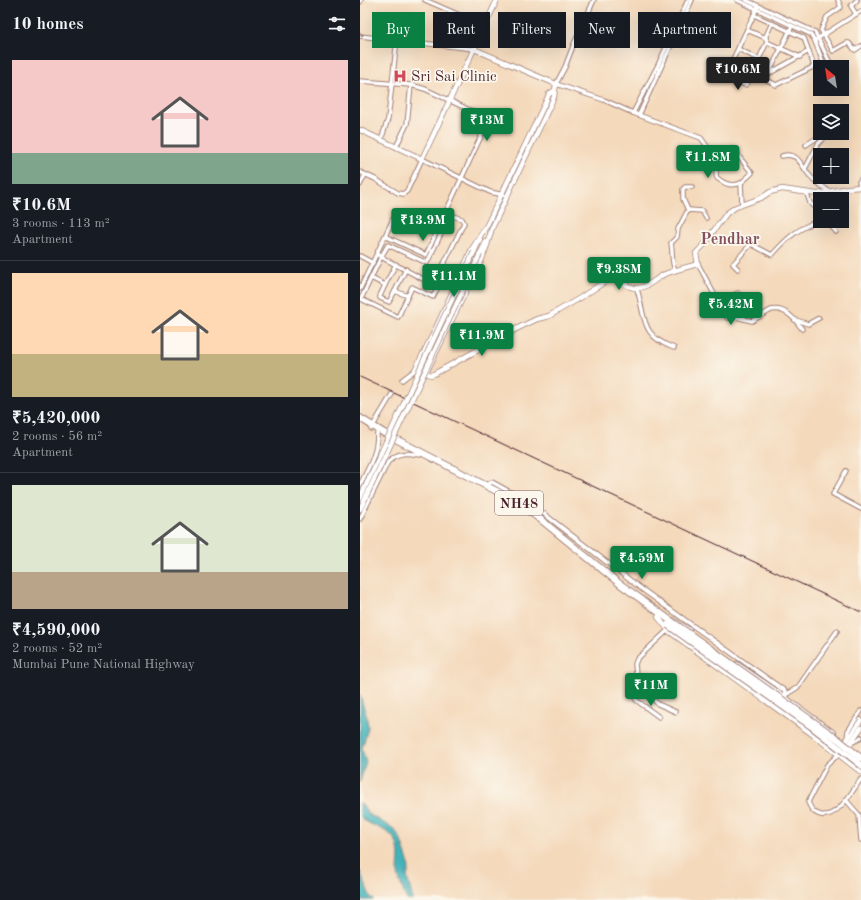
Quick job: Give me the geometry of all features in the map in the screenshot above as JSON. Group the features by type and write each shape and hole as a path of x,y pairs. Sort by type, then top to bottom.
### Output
{"highway":[{"name":"NH48","path":"360,418 377,433 497,494 530,515 618,587 660,616"},
{"name":"NH48","path":"360,422 486,485 530,511 660,616 669,625 811,726 861,764"},
{"name":"NH48","path":"669,625 839,740 861,758"}],"street":[{"path":"425,0 431,1 455,12"},
{"path":"490,15 497,0"},
{"path":"362,499 554,97 556,84 594,0"},
{"path":"633,113 658,65 688,0"},
{"path":"639,115 692,0"},
{"path":"737,0 813,31 819,38 828,59"},
{"path":"746,0 757,8 810,34 822,60"},
{"path":"838,0 841,7 827,17 821,28 824,35 833,51 847,43 849,43 856,50 861,46"},
{"path":"856,14 851,6 857,0"},
{"path":"757,8 726,74 727,77 746,85 759,59 772,23"},
{"path":"814,41 861,11"},
{"path":"735,81 743,67 774,85 778,85 813,67 804,38 754,15"},
{"path":"766,79 792,26"},
{"path":"747,30 781,49 800,57"},
{"path":"360,36 372,37"},
{"path":"425,43 474,49 556,84 604,100 633,113 701,138 717,160 717,178 732,186 741,183 752,173 733,149"},
{"path":"381,140 388,119 396,48"},
{"path":"360,172 398,193 403,194 407,191 474,49"},
{"path":"738,49 759,59"},
{"path":"769,74 809,51"},
{"path":"360,81 411,85 425,89 489,119 426,255 385,236"},
{"path":"396,147 407,124 411,85"},
{"path":"360,509 362,499 501,193 549,94 554,91"},
{"path":"360,130 490,192 501,193 507,196"},
{"path":"805,169 818,144 826,136 824,133 821,134 806,145"},
{"path":"782,156 792,155 812,178 829,192 860,187 859,182 861,179"},
{"path":"360,185 365,175"},
{"path":"741,183 742,204"},
{"path":"688,210 683,200 683,189 692,188"},
{"path":"813,194 792,190 778,190 761,198 742,204 727,213 706,243 697,250 696,253 698,264 727,318 736,317 750,321 775,309 785,312 796,320 808,324 819,318"},
{"path":"807,194 810,203 813,206"},
{"path":"688,210 702,211 706,218"},
{"path":"675,270 672,260 671,243 677,237 678,229 688,210"},
{"path":"377,254 381,257 438,287 433,297 413,287 398,317 360,299 381,257 388,245 427,263 450,215 464,221 434,284"},
{"path":"360,289 393,219"},
{"path":"441,222 446,224"},
{"path":"738,269 733,264 751,244 772,255 800,228 813,223"},
{"path":"402,380 415,370 476,242 487,225"},
{"path":"426,373 469,285 477,272 486,251 492,228"},
{"path":"833,228 836,232"},
{"path":"431,243 436,245"},
{"path":"360,256 373,263"},
{"path":"396,264 380,298 390,301 406,269"},
{"path":"415,370 431,375 434,374 540,318 567,306 609,279 614,279 637,289 675,270 698,264"},
{"path":"371,278 385,285"},
{"path":"637,289 646,326 651,334 662,343 674,348"},
{"path":"395,291 408,296"},
{"path":"718,300 738,293"},
{"path":"743,318 748,310"},
{"path":"796,320 802,329"},
{"path":"372,427 392,394"},
{"path":"360,485 375,453 377,433"},
{"path":"360,519 388,462 398,454 406,453 420,455"},
{"path":"846,471 833,494 861,509"},
{"path":"486,485 492,482 530,503 651,596 785,691 784,696"},
{"path":"660,616 679,623 784,696 861,754"},
{"path":"676,712 658,704 637,684 635,664 637,659 669,625 861,772"},
{"path":"784,696 798,687 837,632"},
{"path":"637,684 633,688 633,696 659,717"},
{"path":"848,743 848,731 861,711"},
{"path":"853,737 861,720"},
{"path":"861,728 848,743 842,753 827,765 808,802 810,808 815,814 826,816 837,810 861,779"},
{"path":"848,743 859,739 861,736"},
{"path":"846,800 860,814 861,840"}],"water":[{"path":"360,695 367,718 368,728 362,749 366,762 360,782"},
{"path":"360,802 370,815 394,829 400,838 408,861 409,869 407,877 413,900 407,900 399,880 399,850 396,841 390,834 370,824 362,818 360,815"},
{"path":"360,871 370,896 374,900 360,900"}],"railway":[{"path":"360,377 861,612"}],"place":[{"name":"Sri Sai Clinic","path":"400,76"}],"district":[{"name":"Pendhar","path":"730,238"}]}
